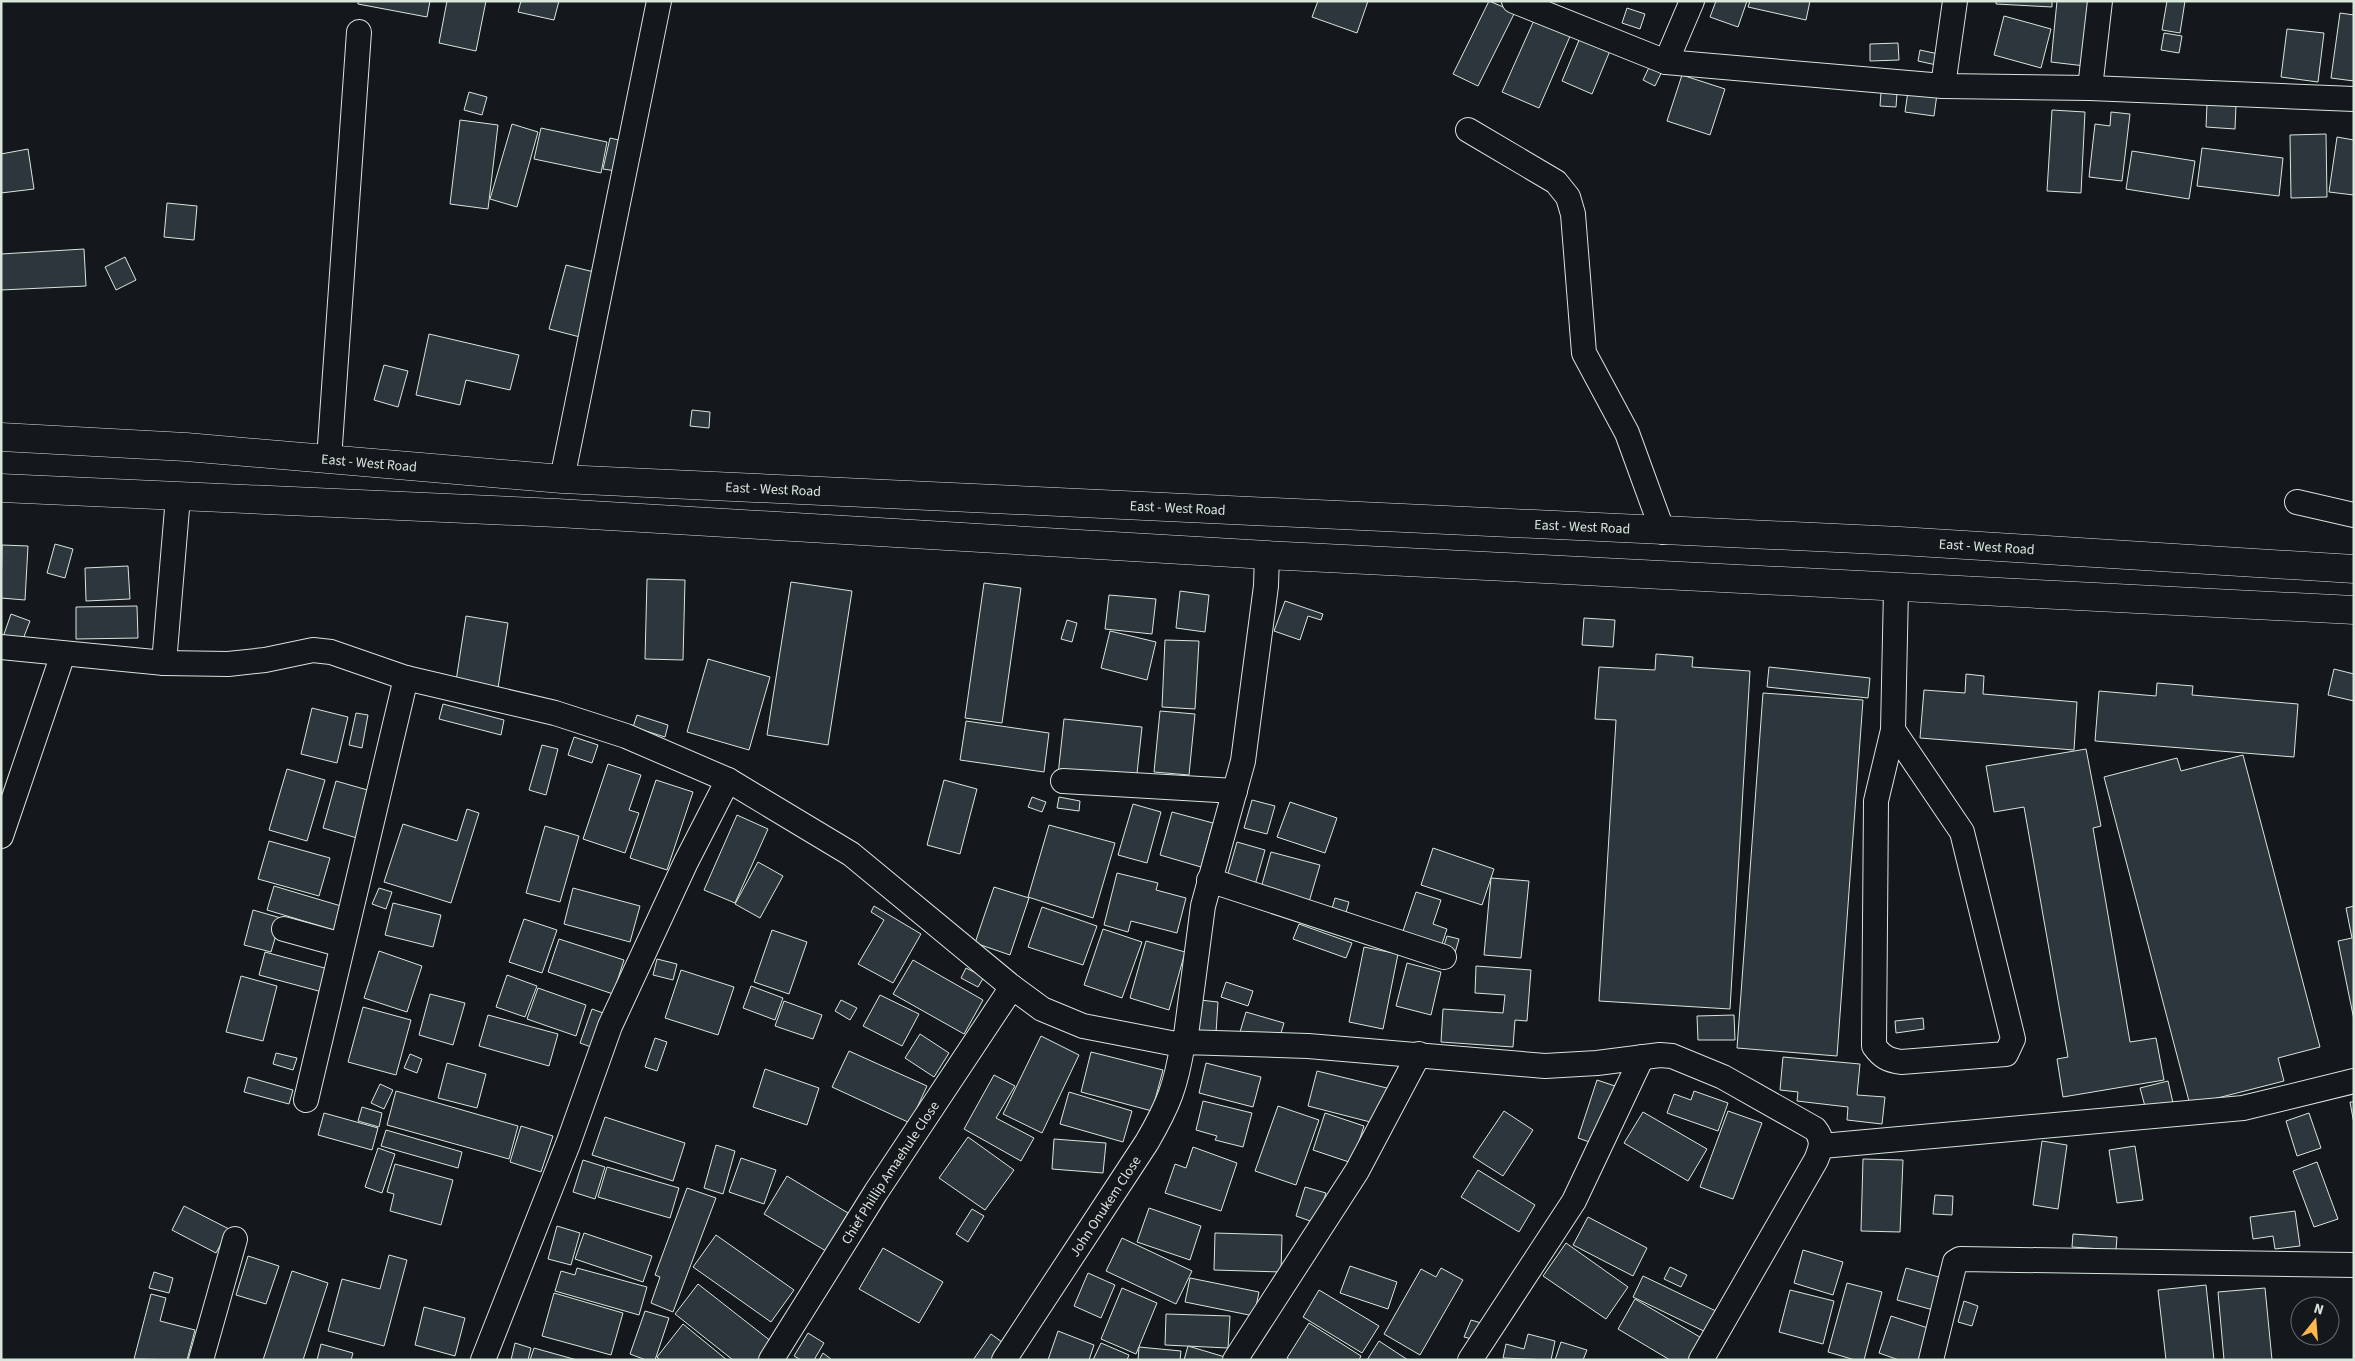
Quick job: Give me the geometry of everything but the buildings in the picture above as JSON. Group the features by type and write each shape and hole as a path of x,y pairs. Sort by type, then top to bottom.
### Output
{"main road":[{"name":"East - West Road","path":"1,437 186,447 562,479 1663,532 1900,541 2354,569"},
{"path":"1,488 566,514 1267,555 2354,610"}],"street":[{"path":"562,479 659,1"},
{"path":"1514,1 1561,10 1666,62 1943,86 2090,88 2354,99"},
{"path":"1666,62 1692,1"},
{"path":"1943,86 1955,1"},
{"path":"2090,88 2100,1"},
{"path":"328,459 359,32"},
{"path":"1468,130 1556,182 1568,198 1573,214 1584,353 1627,433 1663,532"},
{"path":"164,663 178,497"},
{"path":"2297,502 2354,515"},
{"name":"John Onukem Close","path":"1004,1360 1147,1142 1168,1106 1178,1078 1183,1042 1186,1035 1202,906 1243,761 1266,586 1267,555"},
{"path":"1893,730 1962,832 2013,1039 2006,1054 1901,1062 1887,1060 1881,1056 1874,1046 1876,801 1893,730 1896,588"},
{"path":"1,647 164,663 228,664 265,660 313,650 331,652 406,678 564,716 626,736 728,780 851,854 1012,987 1042,1009 1083,1026 1176,1044 1183,1042 1308,1046 1545,1066 1660,1055 1672,1056 1723,1077 1815,1129 1821,1136 1822,1146 1812,1169 1701,1360"},
{"path":"1,836 63,654"},
{"path":"306,1100 406,678"},
{"path":"483,1360 568,1144 610,1026 686,862 728,780"},
{"path":"1063,781 1235,791"},
{"path":"1209,880 1444,957"},
{"path":"284,929 342,945"},
{"name":"Chief Phillip Amaehule Close","path":"771,1360 876,1192 1012,987"},
{"path":"1235,1360 1357,1170 1419,1054"},
{"path":"1470,1360 1574,1201 1642,1057"},
{"path":"1822,1146 2243,1108 2354,1081"},
{"path":"201,1360 235,1239"},
{"path":"1932,1360 1955,1262 1960,1259 2354,1265"}]}
